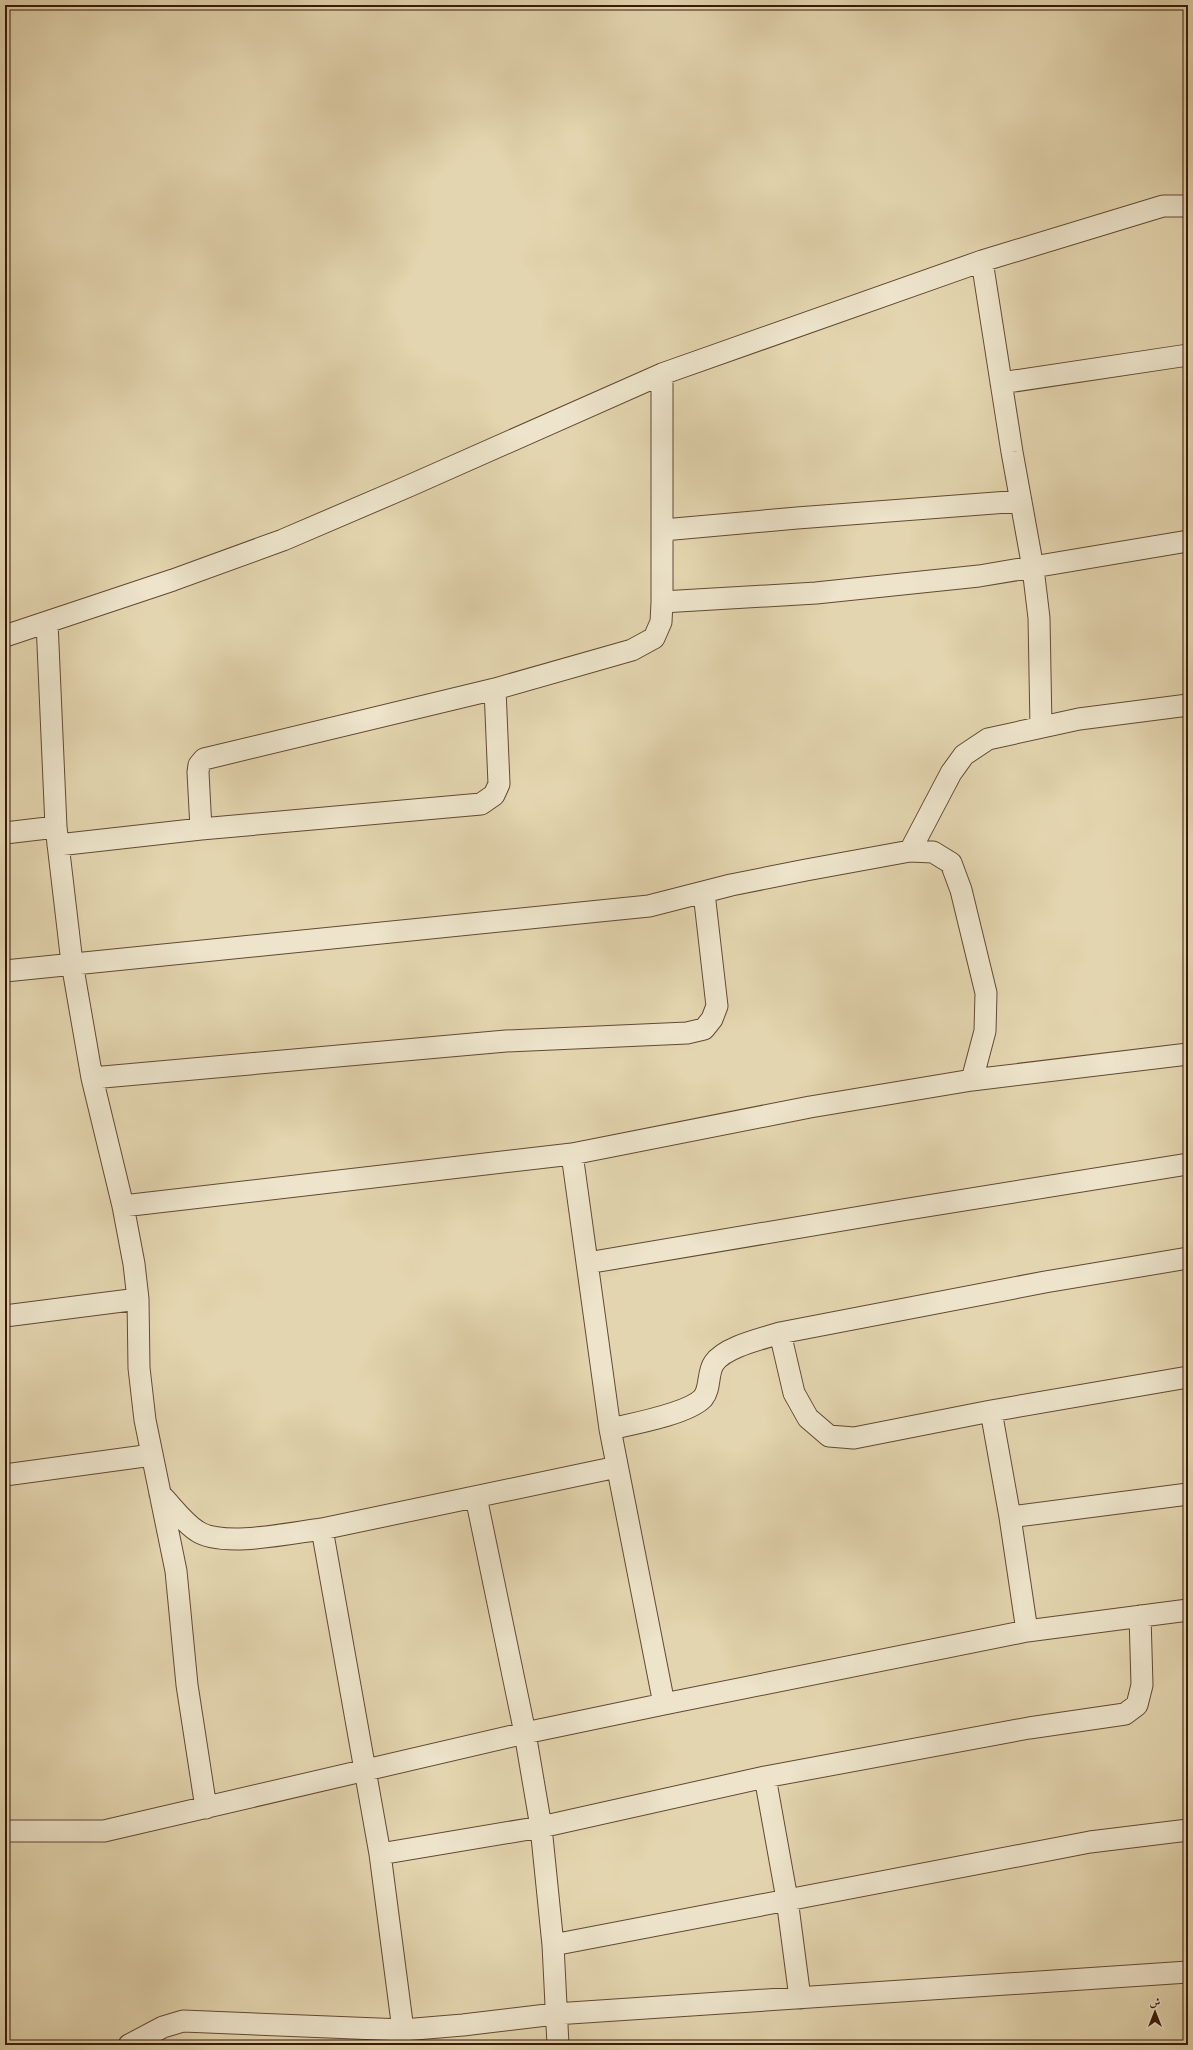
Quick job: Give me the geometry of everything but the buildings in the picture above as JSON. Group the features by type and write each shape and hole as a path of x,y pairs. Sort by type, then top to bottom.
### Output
{"street":[{"path":"5,636 173,580 283,540 662,374 982,261 1164,206 1188,206"},
{"path":"982,261 1001,384 1033,568 1039,618 1041,728"},
{"path":"1001,384 1188,355"},
{"path":"201,829 198,772 199,765 204,759 495,689 632,650 654,638 661,622 662,602 662,374"},
{"path":"663,530 1021,501"},
{"path":"662,602 816,593 979,576 1188,541"},
{"path":"47,622 57,836 72,963 92,1078 123,1206 134,1264 138,1299 139,1368 145,1420 176,1572 187,1685 206,1808"},
{"path":"5,834 57,836 201,829 481,804 494,795 499,784 495,689"},
{"path":"910,851 951,773 964,755 988,739 1079,719 1188,705"},
{"path":"5,971 72,963 649,906 806,870 910,851 933,852 951,863 961,890 986,993 985,1031 972,1080"},
{"path":"92,1078 506,1041 687,1033 704,1029 712,1019 717,1006 704,893"},
{"path":"123,1206 572,1154 810,1108 972,1080 1188,1054"},
{"path":"572,1154 610,1429 664,1704"},
{"path":"587,1263 1188,1164"},
{"path":"610,1429 668,1416 688,1407 702,1398 709,1386 713,1364 726,1352 780,1333 1045,1282 1188,1258"},
{"path":"5,1316 138,1299"},
{"path":"780,1333 794,1393 808,1418 829,1436 854,1438 991,1411 1188,1377"},
{"path":"991,1411 1010,1517 1026,1631"},
{"path":"5,1475 152,1455"},
{"path":"160,1494 196,1531 218,1539 260,1537 322,1529 617,1468"},
{"path":"1010,1517 1188,1494"},
{"path":"476,1497 525,1732 541,1827 553,1945 558,2045"},
{"path":"322,1529 363,1770 380,1854 403,2030"},
{"path":"5,1831 104,1831 525,1732 1026,1631 1188,1610"},
{"path":"380,1854 541,1827 765,1777 1029,1728 1125,1714 1137,1705 1142,1685 1140,1616"},
{"path":"765,1777 788,1899 800,1998"},
{"path":"553,1945 1090,1842 1188,1830"},
{"path":"129,2045 163,2027 183,2021 403,2030 556,2014 1188,1972"}]}
